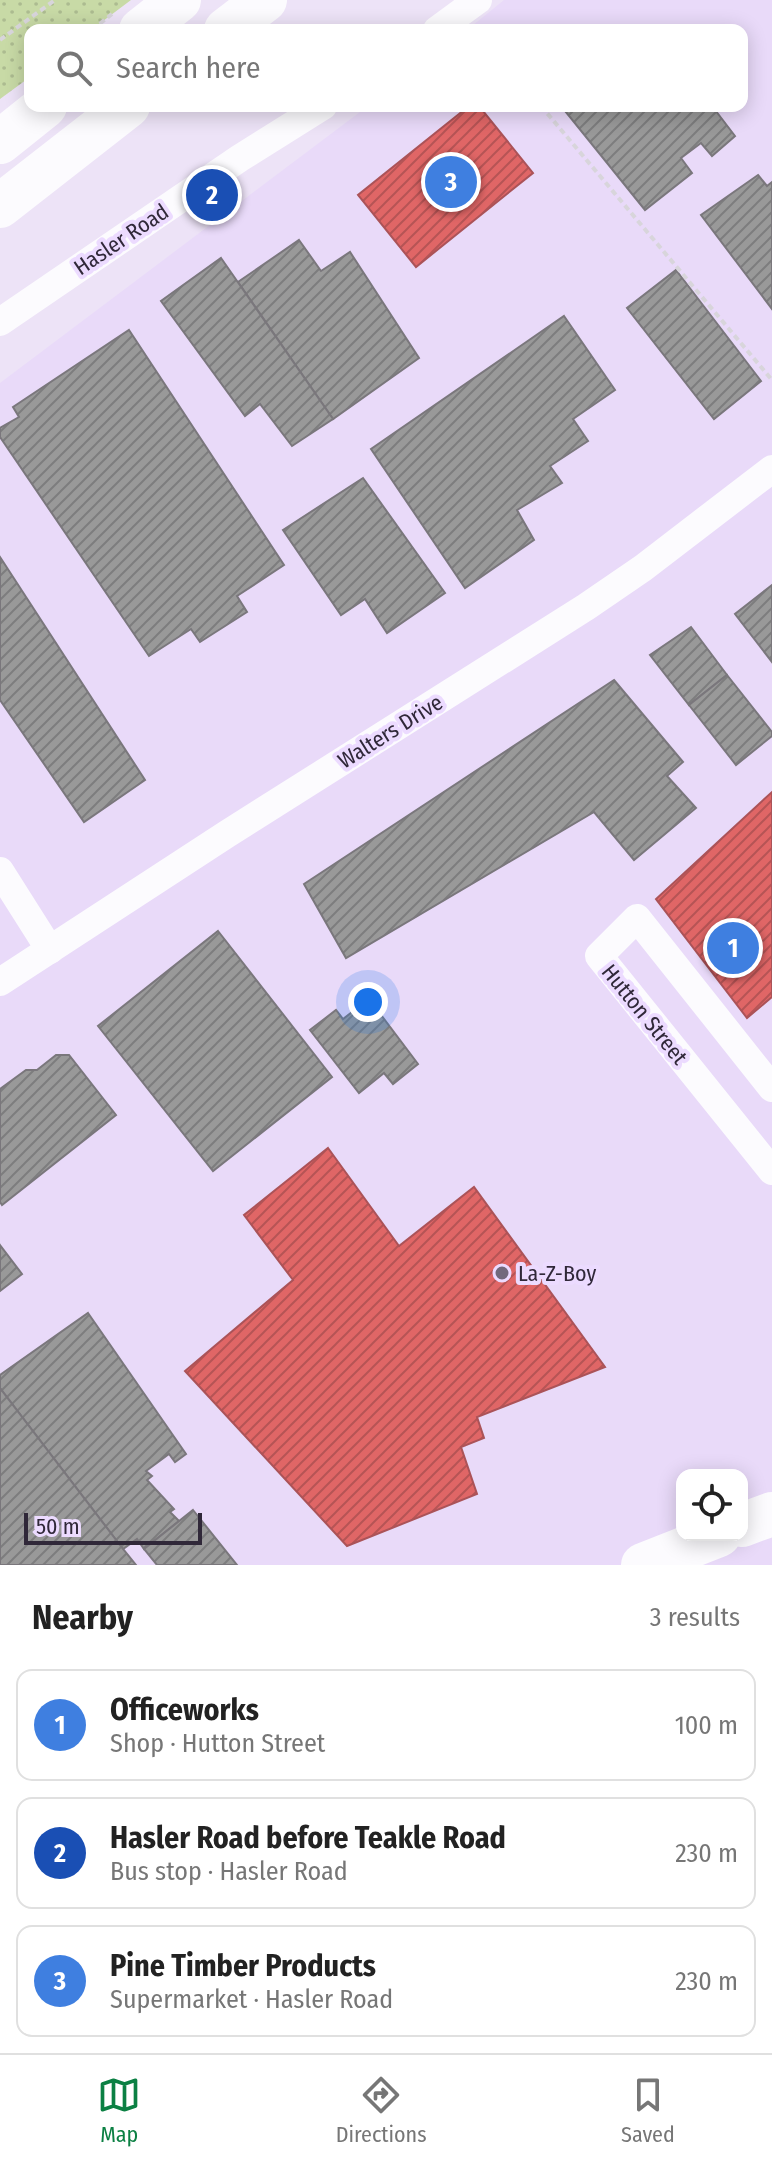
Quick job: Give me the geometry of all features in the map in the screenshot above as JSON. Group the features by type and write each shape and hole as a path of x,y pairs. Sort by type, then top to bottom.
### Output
{"main road":[{"path":"149,24 179,0"},
{"path":"234,24 265,0"},
{"path":"0,142 38,112"},
{"path":"0,206 120,112"},
{"path":"748,1523 772,1514"},
{"path":"643,1565 704,1541"}],"street":[{"path":"445,24 478,0"},
{"name":"Hasler Road","path":"0,322 240,158 313,112"},
{"name":"Walters Drive","path":"0,982 586,607 643,568 772,469"},
{"path":"0,871 50,950"},
{"name":"Hutton Street","path":"772,1088 637,918 599,956 772,1171"}],"path":[{"path":"0,40 55,0"},
{"path":"546,112 772,380"}],"shaded area":[{"path":"504,0 772,0 772,1565 0,1565 0,383 360,112 748,112 748,24 474,24"}],"green space":[{"path":"0,0 131,0 99,24 24,24 24,81 0,99"}],"building: Shops":[{"path":"462,112 484,112 533,173 416,267 358,195"},
{"path":"772,792 772,997 747,1018 656,899"},
{"path":"328,1148 399,1246 474,1187 605,1367 477,1417 484,1438 461,1447 477,1494 347,1546 185,1371 293,1280 244,1215"}],"building: Industry":[{"path":"566,112 717,112 735,136 712,156 701,143 681,158 692,173 645,210"},
{"path":"758,175 767,186 772,182 772,309 701,215"},
{"path":"299,240 321,271 350,252 419,358 333,419 238,282"},
{"path":"221,258 333,419 292,446 260,404 245,416 161,301"},
{"path":"676,270 761,381 714,419 627,308"},
{"path":"564,316 615,390 573,419 588,441 550,466 562,483 517,510 534,540 465,588 371,449"},
{"path":"129,330 284,565 237,596 247,612 200,642 191,629 149,656 0,437 0,428 19,417 13,407"},
{"path":"363,478 445,593 387,633 365,599 341,615 283,530"},
{"path":"0,557 145,780 84,822 0,700"},
{"path":"772,585 772,662 735,614"},
{"path":"691,627 727,675 689,705 650,655"},
{"path":"727,675 772,732 772,736 736,765 689,705"},
{"path":"614,680 683,762 667,776 696,808 634,860 594,812 346,958 304,884"},
{"path":"218,931 332,1077 213,1171 98,1026"},
{"path":"369,999 418,1064 393,1084 384,1073 359,1093 310,1030 336,1010 343,1019"},
{"path":"56,1055 69,1055 116,1115 2,1205 0,1089 26,1070 37,1070"},
{"path":"0,1245 22,1274 0,1291"},
{"path":"88,1313 186,1454 175,1462 169,1454 146,1471 152,1476 147,1480 174,1509 170,1512 179,1521 144,1549 137,1539 123,1549 0,1388 0,1375"},
{"path":"0,1388 123,1549 136,1565 0,1565"},
{"path":"193,1510 237,1565 157,1565 144,1549"}],"place":[{"name":"Pine Timber Products","path":"451,182"},
{"name":"Hasler Road before Teakle Road","path":"212,195"},
{"name":"Officeworks","path":"733,948"},
{"name":"La-Z-Boy","path":"502,1273"}]}
